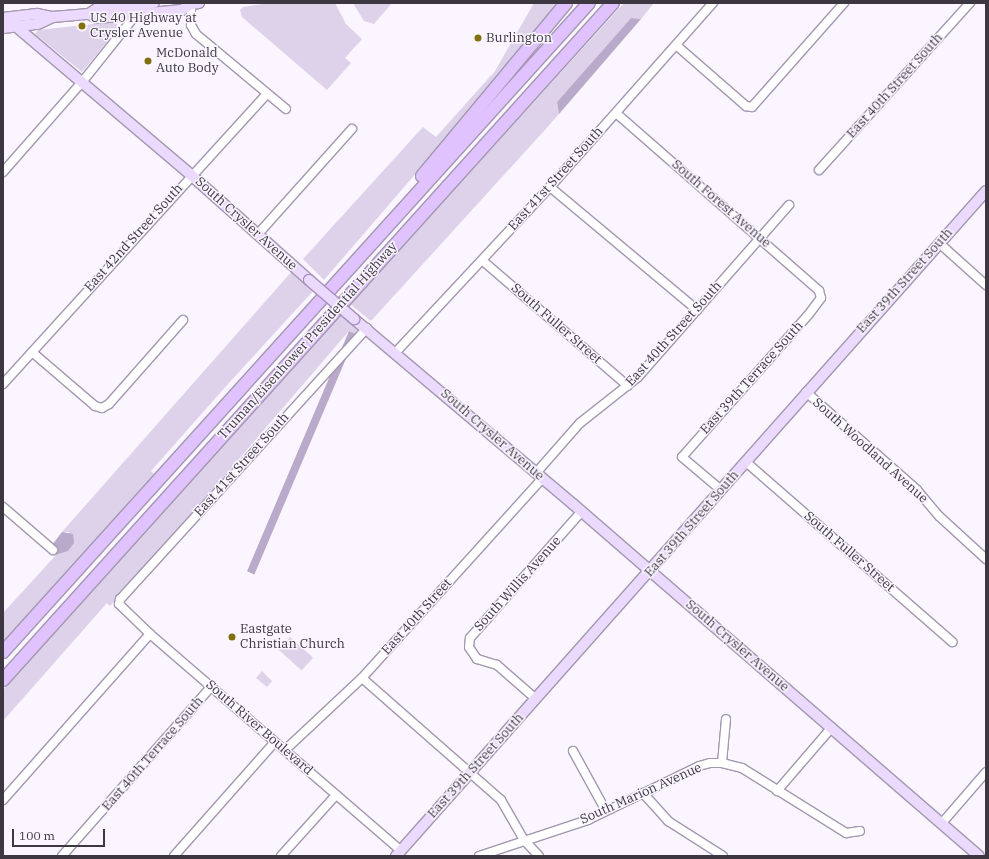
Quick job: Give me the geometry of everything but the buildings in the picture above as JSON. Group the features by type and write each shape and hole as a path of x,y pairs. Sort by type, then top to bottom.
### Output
{"highway":[{"path":"346,271 566,3"},
{"name":"Truman/Eisenhower Presidential Highway","path":"3,652 589,3"},
{"name":"Truman/Eisenhower Presidential Highway","path":"3,680 613,3"}],"main road":[{"path":"4,17 37,14 53,17 89,14 98,8 148,3"},
{"path":"89,14 97,18 182,10 193,3"},
{"name":"South Crysler Avenue","path":"4,17 82,81 354,319 396,352 832,727 978,856"},
{"path":"3,28 38,24 53,17"},
{"name":"East 39th Street South","path":"398,853 986,191"}],"street":[{"path":"3,172 82,81 136,14 148,3"},
{"path":"193,3 192,25 196,34 286,110"},
{"name":"East 41st Street South","path":"396,352 483,261 713,3"},
{"path":"676,45 746,106 752,106 844,3"},
{"name":"East 40th Street South","path":"819,170 970,3"},
{"name":"East 42nd Street South","path":"3,384 191,175 267,94"},
{"name":"South Forest Avenue","path":"616,113 815,285 821,298"},
{"path":"258,234 352,129"},
{"path":"550,187 697,310"},
{"name":"East 40th Street South","path":"539,476 580,423 628,386 789,205"},
{"path":"939,243 986,285"},
{"name":"South Fuller Street","path":"483,261 628,386"},
{"name":"East 39th Terrace South","path":"721,490 682,457 821,298"},
{"path":"32,352 95,406 104,407 109,404 183,320"},
{"name":"East 41st Street South","path":"119,604 120,599 367,328"},
{"name":"South Woodland Avenue","path":"806,392 917,490 939,516 986,559"},
{"name":"South Fuller Street","path":"746,462 952,642"},
{"name":"East 40th Street","path":"285,750 362,678 539,476"},
{"path":"3,507 53,550"},
{"name":"South Willis Avenue","path":"536,699 504,670 477,659 469,647 470,638 582,512"},
{"name":"South River Boulevard","path":"119,604 150,634 336,795 398,853"},
{"path":"3,800 150,634"},
{"path":"362,678 471,772 501,800 524,840 539,856"},
{"name":"East 40th Terrace South","path":"62,856 211,687"},
{"path":"722,763 726,719"},
{"path":"776,791 832,727"},
{"path":"174,856 275,742"},
{"path":"573,751 606,811"},
{"name":"South Marion Avenue","path":"479,856 588,820 699,766 722,763 742,768 776,791 846,833 860,832"},
{"path":"942,823 986,772"},
{"path":"643,793 668,821 723,856"},
{"path":"281,856 336,795"}],"shaded area":[{"path":"270,3 335,3 346,24 362,39 345,58 351,63 327,90 242,17 240,10 243,7"},
{"path":"353,3 392,3 374,24 364,21"},
{"path":"534,3 557,3 467,114 324,280 303,259 423,127 436,137 495,71"},
{"path":"624,3 654,3 641,19 631,18 557,102 559,114 371,321 350,304"},
{"path":"631,18 641,19 559,114 557,102"},
{"path":"113,22 117,24 118,29 82,72 35,34 38,30"},
{"path":"293,270 314,290 151,471 154,474 3,643 3,613 56,555 67,551 69,532 62,532"},
{"path":"342,313 357,327 356,334 349,331 171,538 110,606 107,603 3,721 3,690"},
{"path":"349,331 356,334 254,574 247,571"},
{"path":"62,532 73,534 74,543 68,551 56,555 58,550 52,545"},
{"path":"290,637 313,658 302,670 279,650"},
{"path":"262,671 272,681 267,687 256,678"}],"place":[{"name":"US 40 Highway at Crysler Avenue","path":"82,26"},
{"name":"Burlington","path":"478,38"},
{"name":"McDonald Auto Body","path":"148,61"},
{"name":"Eastgate Christian Church","path":"232,637"}]}
